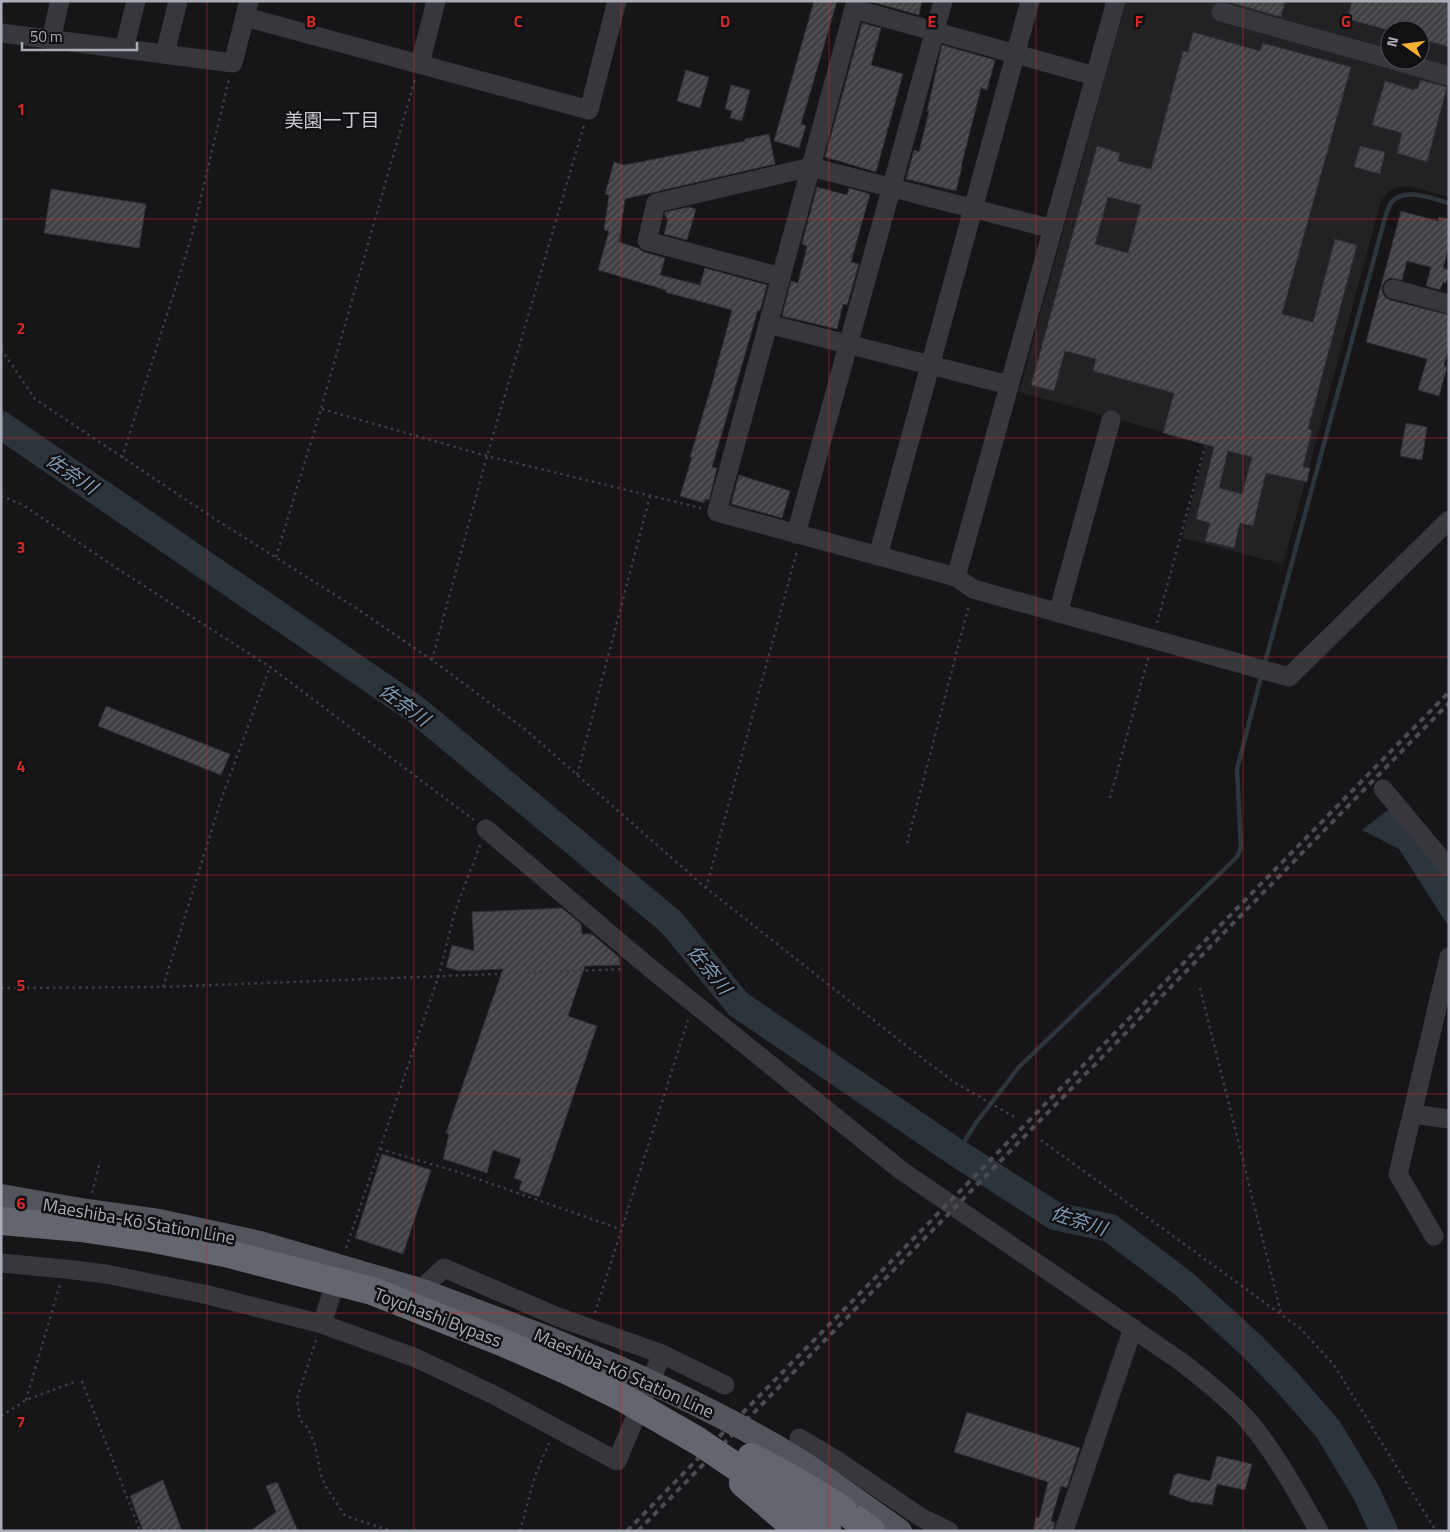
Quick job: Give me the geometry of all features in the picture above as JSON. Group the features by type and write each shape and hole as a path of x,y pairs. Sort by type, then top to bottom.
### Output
{"highway":[{"name":"Toyohashi Bypass","path":"1,1220 81,1228 154,1239 225,1253 372,1291 504,1343 625,1399 834,1519"},
{"name":"Toyohashi Bypass","path":"1,1232 150,1248 218,1260 372,1305 495,1351 605,1400 671,1436 733,1474 834,1519"},
{"path":"733,1474 799,1531"},
{"path":"834,1519 870,1531"}],"main road":[{"name":"Maeshiba-Kō Station Line","path":"1,1196 87,1211 159,1220 260,1244 420,1290 550,1339 672,1391 736,1424 796,1459 834,1519 900,1531"}],"street":[{"path":"51,39 60,1"},
{"path":"124,49 136,1"},
{"path":"165,54 178,1"},
{"path":"420,64 436,1"},
{"path":"1,33 233,63 247,9 420,64 589,110 617,1"},
{"path":"799,534 848,344 943,1"},
{"path":"878,556 1030,1"},
{"path":"956,577 1116,1"},
{"path":"1095,76 935,32 855,5 717,512 956,577 973,589 1289,677 1449,520"},
{"path":"1221,12 1380,57"},
{"path":"1427,70 1449,76"},
{"path":"781,277 647,241 656,203 811,167 1053,229"},
{"path":"1393,289 1449,304"},
{"path":"768,324 1009,385"},
{"path":"1058,613 1111,420"},
{"path":"1383,788 1449,868"},
{"path":"486,829 650,968 902,1171 1133,1328 1183,1363 1225,1397 1245,1417 1295,1489 1319,1531"},
{"path":"1434,1236 1398,1174 1449,957"},
{"path":"1413,1114 1449,1120"},
{"path":"1,1263 106,1274 208,1295 322,1324 416,1358 492,1394 617,1461 662,1354"},
{"path":"322,1324 340,1267"},
{"path":"420,1290 444,1268 506,1296 662,1354 725,1385"},
{"path":"1064,1531 1133,1328"},
{"path":"799,1438 838,1461 922,1518 949,1531"},
{"path":"799,1531 838,1461"}],"path":[{"path":"122,458 192,235 233,63"},
{"path":"276,557 321,409 420,64"},
{"path":"432,660 487,456 589,110"},
{"path":"1,349 35,399 122,458 359,610 432,660 526,730 706,888 918,1055 954,1082 1016,1118"},
{"path":"321,409 487,456 717,512"},
{"path":"1,496 23,505 270,667 486,829 455,911 439,975 340,1267"},
{"path":"577,775 650,496"},
{"path":"706,888 799,534"},
{"path":"907,843 973,589"},
{"path":"163,986 222,797 270,667"},
{"path":"1,988 163,986 650,968"},
{"path":"1200,988 1281,1314"},
{"path":"590,1328 693,1003"},
{"path":"1041,1140 1302,1329 1334,1364 1436,1531"},
{"path":"380,1149 458,1172 620,1229"},
{"path":"87,1211 100,1161"},
{"path":"26,1400 65,1269"},
{"path":"322,1324 299,1392 300,1420 308,1428 315,1445 321,1475 326,1487 345,1516 391,1531"},
{"path":"82,1381 140,1531"},
{"path":"1,1416 26,1400 74,1382"},
{"path":"520,1531 535,1476 555,1428"}],"shaded area":[{"path":"1126,1 1449,1 1449,197 1408,186 1388,192 1381,201 1283,564 1182,538 1207,444 1019,392"},
{"path":"1389,809 1449,881 1449,927 1399,849 1362,830"}],"building":[{"path":"814,1 837,1 801,124 806,126 799,148 774,141"},
{"path":"868,1 922,1 919,15"},
{"path":"1224,1 1285,1 1281,17"},
{"path":"1352,1 1449,1 1449,47 1430,42 1430,20 1380,20 1380,28 1347,19"},
{"path":"862,23 881,28 871,65 903,74 876,172 825,157"},
{"path":"1193,32 1260,51 1263,43 1351,67 1282,314 1313,322 1335,239 1357,245 1308,429 1312,430 1303,467 1310,468 1307,482 1266,473 1253,526 1240,523 1234,548 1205,541 1210,523 1196,519 1214,447 1163,433 1174,393 1093,371 1096,359 1065,351 1054,391 1031,385 1097,146 1120,153 1118,161 1151,169 1183,51 1188,52","holes":["1108,197 1141,205 1128,253 1095,244","1228,451 1252,457 1242,494 1219,488"]},
{"path":"942,45 995,60 987,90 981,88 956,191 906,179 914,150 919,152"},
{"path":"686,70 709,77 700,108 677,101"},
{"path":"1420,80 1447,87 1427,162 1397,153 1402,133 1372,125 1385,81 1414,90 1414,88 1418,89"},
{"path":"731,85 750,90 742,121 730,118 732,111 725,109"},
{"path":"769,134 775,164 625,199 619,242 665,258 660,275 700,285 705,268 767,285 712,467 717,468 709,500 705,499 704,503 680,496 732,310 665,292 666,290 598,270 609,231 604,230 609,195 605,194 614,162 625,165 745,141 745,139"},
{"path":"1360,146 1385,152 1380,174 1354,167"},
{"path":"817,187 847,195 849,188 870,194 851,262 859,264 847,305 843,304 837,329 782,316 791,281 798,283 807,246 802,244"},
{"path":"51,189 146,204 139,248 44,233"},
{"path":"689,207 696,209 687,240 664,234 668,219 665,216 665,212"},
{"path":"1401,211 1438,221 1439,217 1449,219 1449,247 1443,268 1449,270 1449,273 1446,283 1443,282 1440,290 1426,286 1431,267 1407,261 1402,280 1390,278 1385,281 1382,287 1385,297 1390,300 1449,315 1449,347 1444,366 1447,367 1439,396 1418,390 1427,359 1366,342"},
{"path":"1406,423 1427,427 1422,460 1400,456"},
{"path":"739,475 790,491 782,518 731,504"},
{"path":"106,706 230,754 221,775 98,726"},
{"path":"562,908 581,924 582,934 592,934 619,957 620,965 585,966 568,1016 597,1026 539,1197 519,1190 522,1181 514,1178 521,1159 493,1150 487,1173 443,1159 449,1134 446,1133 503,969 459,971 446,967 452,945 474,951 472,912"},
{"path":"382,1154 431,1170 403,1254 355,1238"},
{"path":"967,1412 1080,1448 1067,1488 1061,1486 1051,1521 1055,1523 1053,1531 1033,1531 1036,1517 1039,1518 1048,1482 954,1452"},
{"path":"1217,1456 1252,1464 1245,1490 1217,1484 1212,1505 1194,1503 1169,1494 1174,1475 1177,1473 1210,1481"},
{"path":"163,1480 182,1531 143,1531 130,1496"},
{"path":"277,1482 298,1531 250,1531 276,1512 266,1486"}],"waterway":[{"path":"1264,666 1387,210 1397,198 1411,194 1449,203"},
{"name":"佐奈川","path":"1,425 415,709 671,922 738,1004 957,1153 1055,1216 1110,1228 1184,1284 1252,1346 1287,1382 1328,1429 1366,1492 1384,1531"},
{"path":"957,1153 976,1123 1019,1067 1237,857 1241,848 1237,769 1262,673"}],"railway":[{"path":"627,1531 1449,692"},
{"path":"638,1531 1449,703"}],"district":[{"name":"美園一丁目","path":"332,119"}]}
